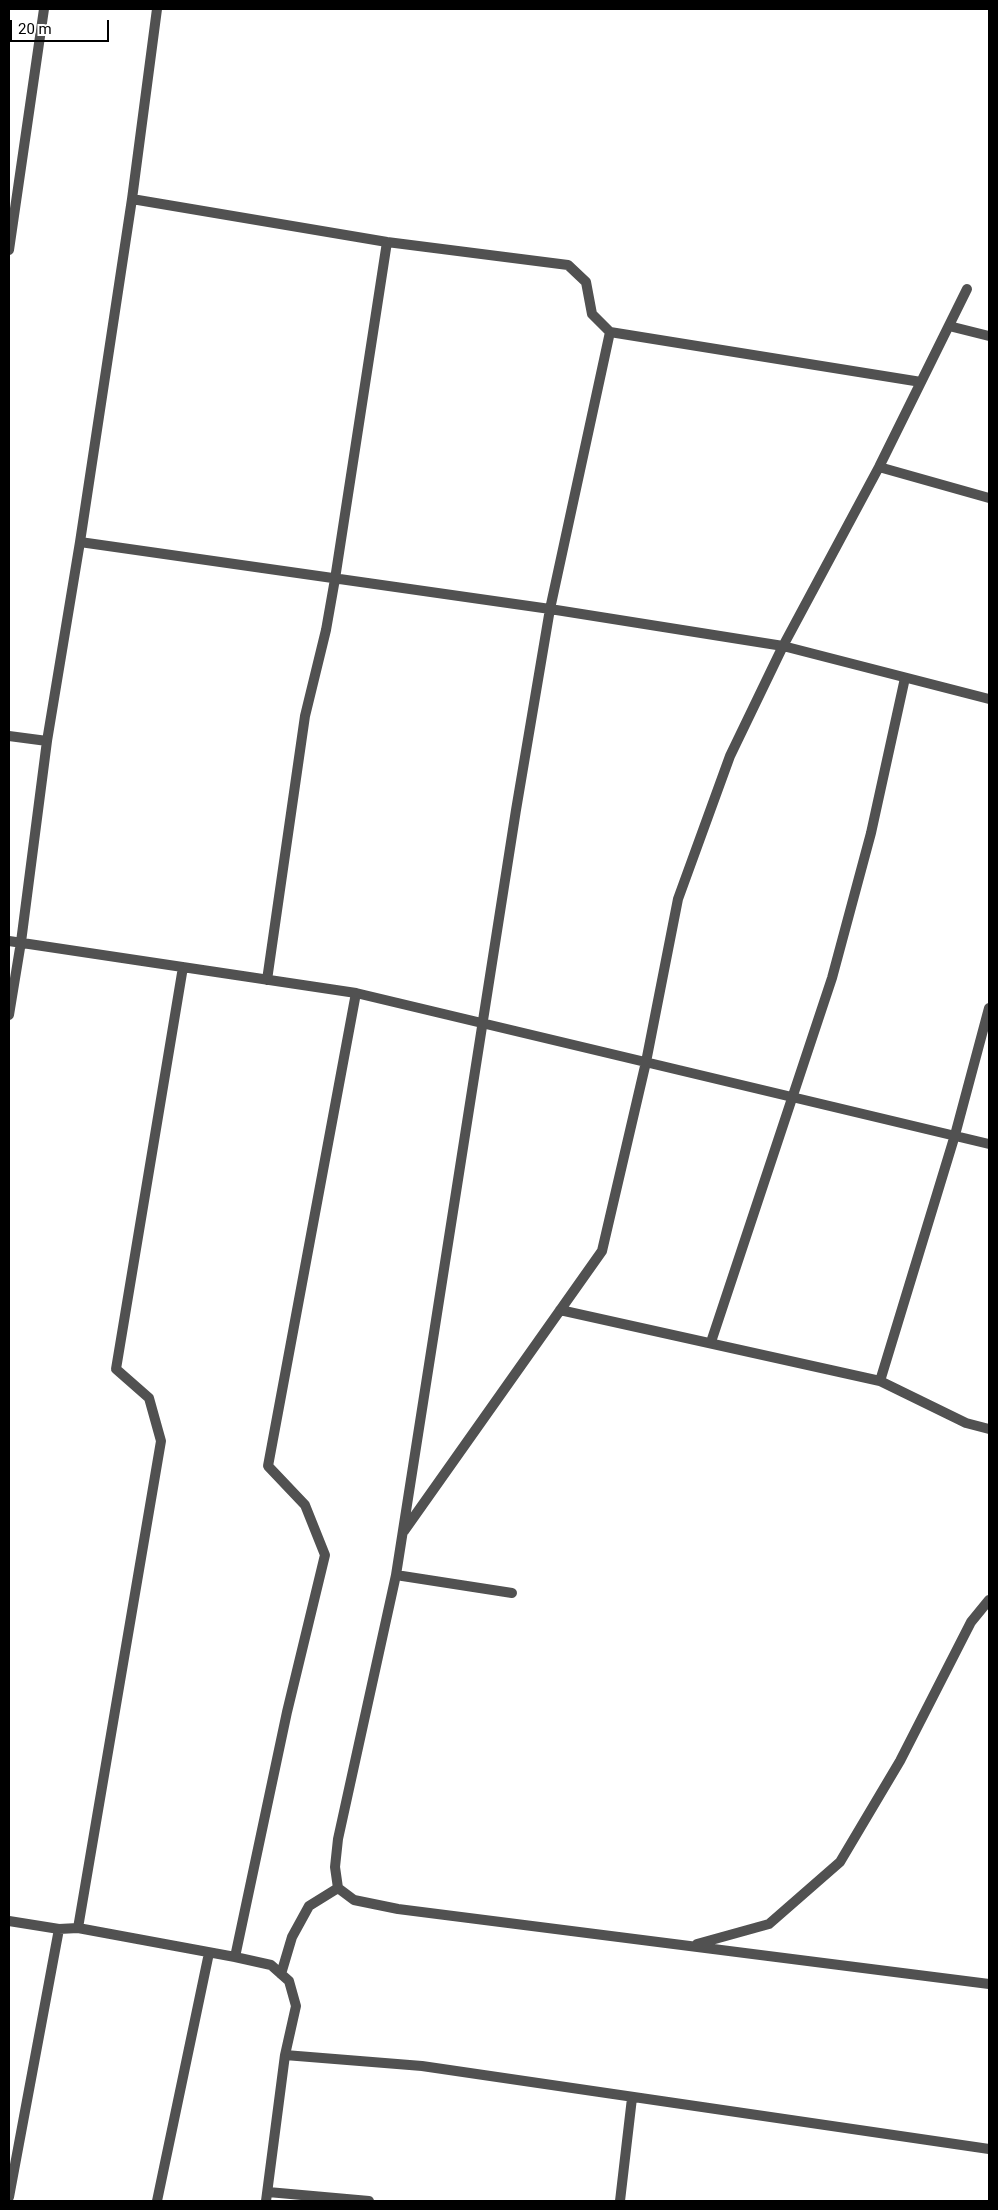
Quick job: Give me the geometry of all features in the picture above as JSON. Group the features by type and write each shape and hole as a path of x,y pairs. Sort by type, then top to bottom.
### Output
{"street":[{"path":"9,250 44,9"},
{"path":"9,1015 21,942 47,741 80,542 132,199 157,9"},
{"path":"132,199 387,242 568,265 586,282 592,314 610,332 921,382"},
{"path":"267,980 306,716 326,630 335,579 387,242"},
{"path":"402,1534 602,1251 646,1062 678,899 730,756 782,646 879,468 967,289"},
{"path":"949,326 989,336"},
{"path":"610,332 550,609 516,810 484,1024 396,1575 338,1839 335,1867 338,1888 354,1900 398,1909 989,1984"},
{"path":"879,468 989,498"},
{"path":"80,542 550,609 782,646 989,699"},
{"path":"711,1342 832,978 869,842 906,678"},
{"path":"9,736 47,741"},
{"path":"9,941 356,993 989,1144"},
{"path":"78,1928 161,1441 149,1398 116,1369 183,967"},
{"path":"235,1957 287,1712 325,1555 305,1505 268,1466 356,993"},
{"path":"880,1381 955,1135 989,1008"},
{"path":"560,1310 880,1381 966,1423 989,1428"},
{"path":"396,1575 512,1594"},
{"path":"693,1945 769,1924 840,1862 900,1761 971,1622 989,1600"},
{"path":"281,1974 292,1937 309,1906 338,1888"},
{"path":"9,1921 59,1929 78,1928 271,1965 289,1981 296,2006 286,2055 267,2197 370,2201"},
{"path":"9,2197 59,1929"},
{"path":"157,2201 209,1952"},
{"path":"286,2055 422,2066 989,2149"},
{"path":"620,2201 632,2098"}]}
